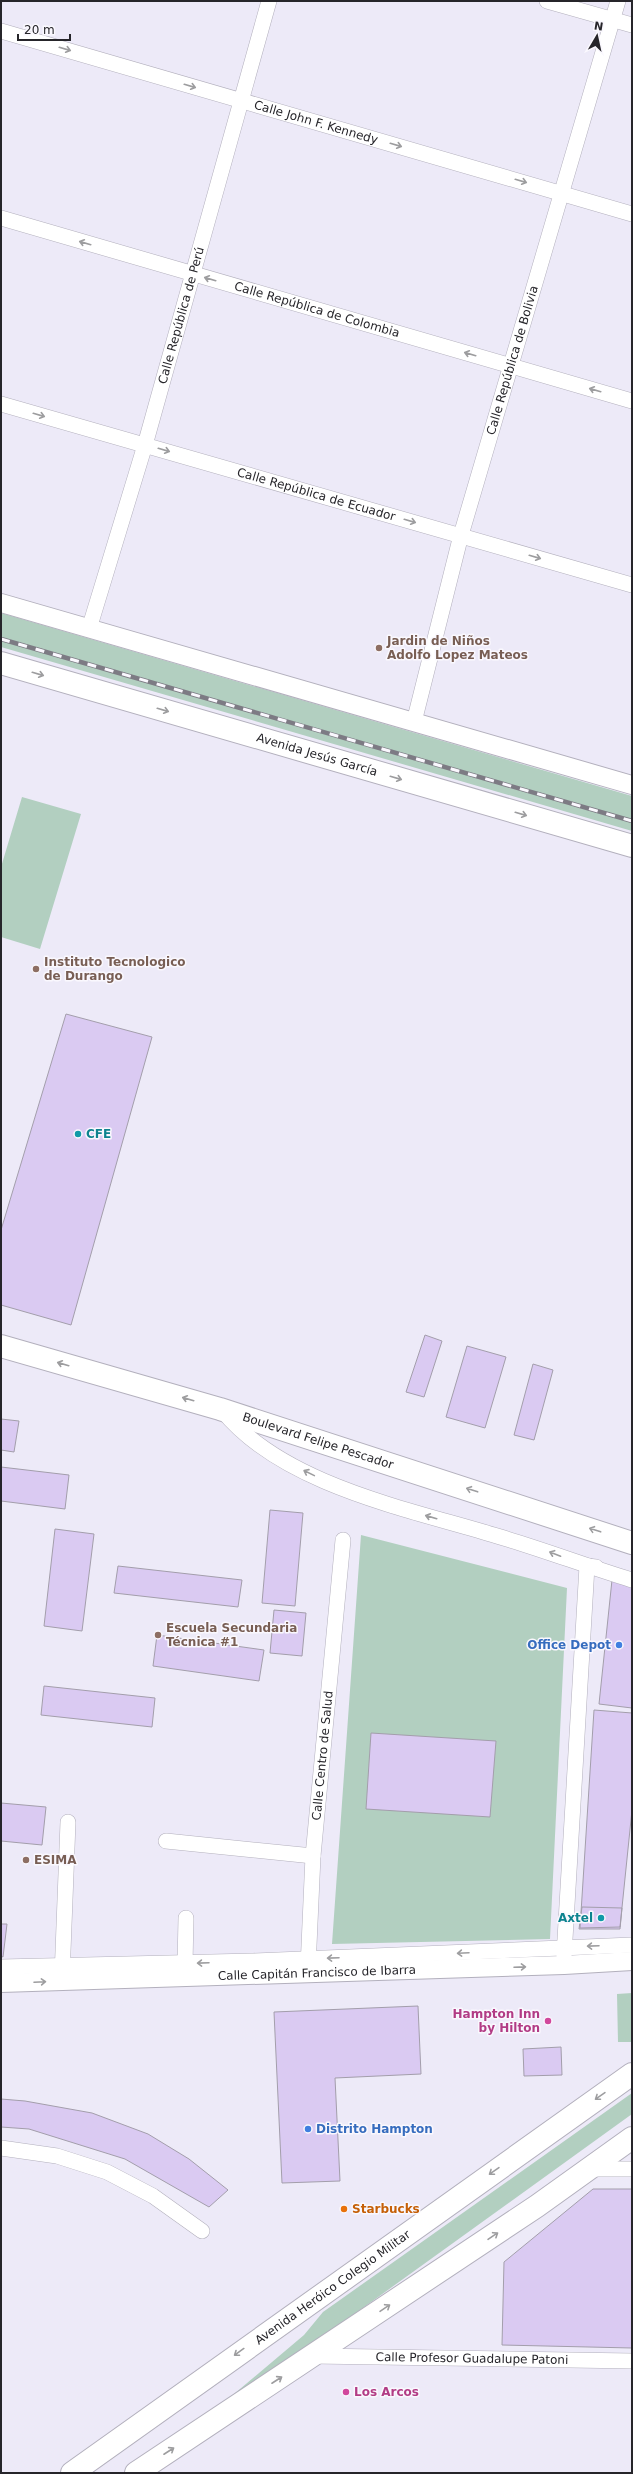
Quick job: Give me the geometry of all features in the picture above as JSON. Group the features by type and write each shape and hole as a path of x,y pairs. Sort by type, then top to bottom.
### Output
{"main road":[{"name":"Avenida Jesús García","path":"1,663 632,846"},
{"name":"Boulevard Felipe Pescador","path":"1,1346 220,1409 632,1543"},
{"name":"Avenida Heróico Colegio Militar","path":"73,2473 318,2296 632,2074"},
{"path":"136,2473 538,2206 632,2138"},
{"path":"89,2473 225,2381 277,2343 297,2323 318,2296"}],"street":[{"name":"Calle República de Perú","path":"89,629 145,445 269,1"},
{"path":"546,1 632,25"},
{"name":"Calle República de Bolivia","path":"414,722 461,535 618,1"},
{"name":"Calle John F. Kennedy","path":"1,31 563,192 632,214"},
{"name":"Calle República de Colombia","path":"1,218 632,401"},
{"name":"Calle República de Ecuador","path":"1,404 632,585"},
{"path":"1,603 632,785"},
{"path":"220,1409 232,1423 268,1451 321,1479 402,1509 535,1548 632,1580"},
{"name":"Calle Centro de Salud","path":"308,1965 313,1856 343,1540"},
{"path":"587,1566 632,1570"},
{"path":"564,1966 587,1566"},
{"path":"62,1974 68,1822"},
{"path":"166,1841 313,1856"},
{"path":"185,1964 186,1918"},
{"path":"1,1967 62,1974 185,1964 308,1965 632,1945"},
{"name":"Calle Capitán Francisco de Ibarra","path":"1,1983 62,1974 308,1965 564,1966 632,1961"},
{"path":"1,2148 57,2156 107,2172 153,2196 202,2231"},
{"path":"589,2169 632,2169"},
{"name":"Calle Profesor Guadalupe Patoni","path":"313,2356 632,2361"}],"green space":[{"path":"1,613 632,796 632,831 1,647"},
{"path":"22,797 81,814 40,949 1,937 1,867"},
{"path":"361,1535 567,1588 550,1939 332,1944"},
{"path":"632,1993 632,2042 618,2042 617,1994"},
{"path":"632,2093 632,2114 177,2442 304,2335 323,2312"}],"building":[{"name":"CFE","path":"66,1014 152,1037 71,1325 1,1305 1,1230"},
{"path":"425,1335 442,1341 424,1397 406,1392"},
{"path":"467,1346 506,1357 485,1428 446,1417"},
{"path":"533,1364 553,1370 534,1440 514,1435"},
{"path":"1,1419 19,1421 14,1452 1,1450"},
{"path":"1,1467 69,1475 65,1509 1,1501"},
{"path":"270,1510 303,1513 295,1606 262,1603"},
{"path":"55,1529 94,1534 82,1631 44,1626"},
{"path":"118,1566 242,1580 238,1607 114,1593"},
{"name":"Office Depot","path":"612,1580 632,1585 632,1708 599,1704"},
{"path":"274,1610 306,1613 302,1656 270,1653"},
{"path":"157,1635 264,1650 259,1681 153,1666"},
{"path":"44,1686 155,1698 152,1727 41,1715"},
{"path":"594,1710 632,1713 632,1810 620,1927 580,1928"},
{"path":"371,1733 496,1741 490,1817 366,1809"},
{"path":"1,1803 46,1807 42,1845 1,1841"},
{"name":"Axtel","path":"582,1907 622,1908 620,1929 579,1929"},
{"path":"1,1924 7,1924 3,1957 1,1956"},
{"name":"Distrito Hampton","path":"418,2006 421,2074 335,2078 340,2181 282,2183 274,2012"},
{"path":"561,2047 562,2075 524,2076 523,2049"},
{"path":"1,2099 25,2101 92,2113 148,2134 189,2159 228,2190 209,2207 125,2159 29,2129 1,2127"},
{"path":"593,2189 632,2189 632,2348 502,2345 504,2262"}],"railway":[{"path":"1,639 632,821"}],"place":[{"name":"Jardin de Niños Adolfo Lopez Mateos","path":"379,648"},
{"name":"Instituto Tecnologico de Durango","path":"36,969"},
{"name":"CFE","path":"78,1134"},
{"name":"Escuela Secundaria Técnica #1","path":"158,1635"},
{"name":"Office Depot","path":"619,1645"},
{"name":"ESIMA","path":"26,1860"},
{"name":"Axtel","path":"601,1918"},
{"name":"Hampton Inn by Hilton","path":"548,2021"},
{"name":"Distrito Hampton","path":"308,2129"},
{"name":"Starbucks","path":"344,2209"},
{"name":"Los Arcos","path":"346,2392"}]}
